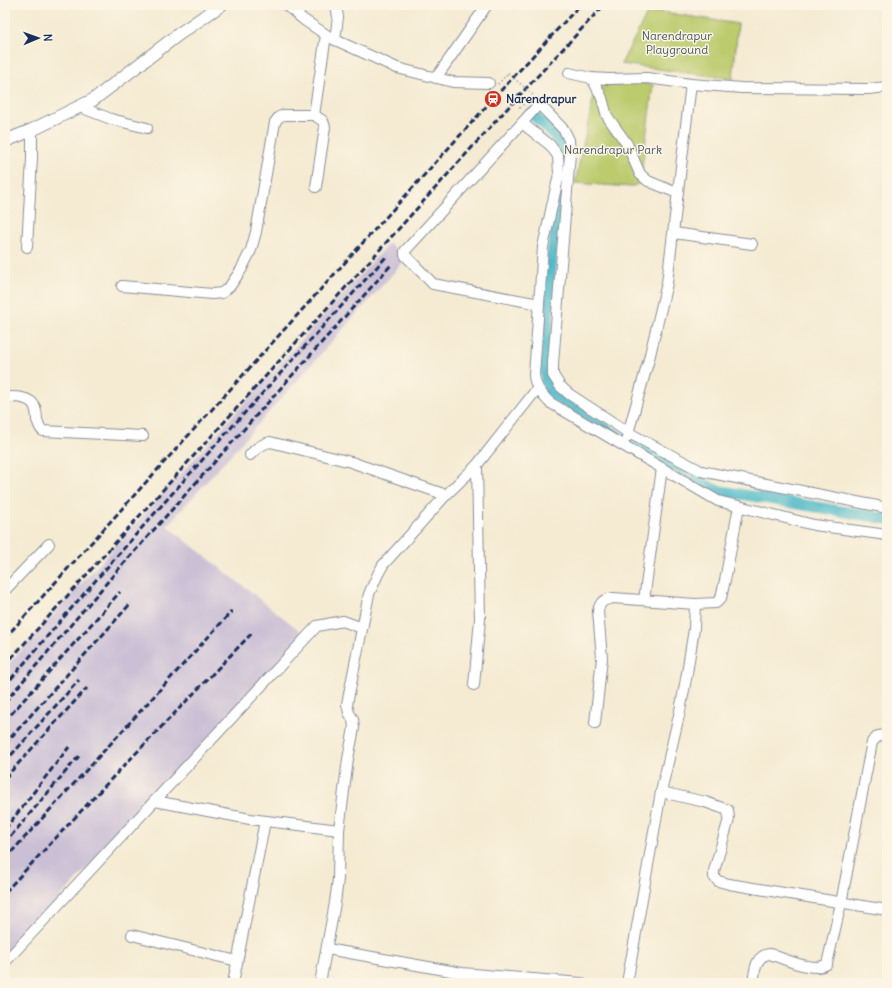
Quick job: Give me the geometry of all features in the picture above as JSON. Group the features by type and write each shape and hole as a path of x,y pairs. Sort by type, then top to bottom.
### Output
{"street":[{"path":"5,141 32,130 93,100 179,34 221,5"},
{"path":"286,5 326,35 397,68 453,82 492,84"},
{"path":"335,40 338,17 336,5"},
{"path":"436,78 487,5"},
{"path":"314,115 326,35"},
{"path":"569,73 591,78 647,78 691,84 742,88 868,89 887,87"},
{"path":"591,78 602,98 607,116 628,144 640,174 648,181 677,193"},
{"path":"624,446 629,433 667,282 691,84"},
{"path":"539,304 433,284 405,255 405,251 539,104 564,130 568,140 570,154 552,363 553,374 560,386 569,394 629,433 701,470 887,508"},
{"path":"80,107 111,119 147,128"},
{"path":"122,286 212,294 222,293 230,286 251,250 256,232 275,122 279,116 314,115 323,121 325,127 316,187"},
{"path":"522,123 550,145 558,156 559,174 543,247 534,375 537,389 549,402 718,501 814,525 887,535"},
{"path":"27,247 32,130"},
{"path":"674,233 752,244"},
{"path":"320,983 335,903 338,880 339,830 348,759 354,728 353,719 349,713 347,704 372,584 383,566 446,495 477,465 537,389"},
{"path":"5,397 26,399 32,402 40,428 43,431 143,436"},
{"path":"250,455 263,443 270,442 351,462 446,495"},
{"path":"474,685 480,619 477,465"},
{"path":"644,600 662,468"},
{"path":"596,723 602,658 598,611 599,604 604,600 613,598 695,604 716,603 721,598 739,506"},
{"path":"5,590 49,544"},
{"path":"627,983 661,792 680,711 687,672 694,629 695,604"},
{"path":"5,962 317,626 343,621 362,628"},
{"path":"753,983 757,965 760,958 764,955 770,954 811,968 827,964 841,903 872,742 878,736 887,735"},
{"path":"661,792 706,802 728,810 729,819 714,871 714,877 718,881 887,910"},
{"path":"155,801 265,821 339,830"},
{"path":"233,983 265,821"},
{"path":"132,935 237,961"},
{"path":"326,949 462,973 581,983"}],"path":[{"path":"492,84 508,73 533,95"}],"shaded area":[{"path":"389,243 405,260 167,526 304,634 5,957 5,668"}],"green space":[{"name":"Narendrapur Playground","path":"649,10 738,24 733,79 621,64"},
{"name":"Narendrapur Park","path":"636,82 653,85 640,183 631,187 575,183 596,85"}],"waterway":[{"path":"531,113 557,139 562,150 564,161 563,187 552,255 550,283 545,368 546,382 550,393 626,441 716,490 887,519"}],"railway":[{"path":"5,638 580,5"},
{"path":"5,665 504,112 604,5"},
{"path":"5,686 51,631 241,417 386,257"},
{"path":"5,702 116,572 392,264"},
{"path":"5,721 120,592"},
{"path":"5,744 131,603"},
{"path":"5,859 232,611"},
{"path":"5,892 253,632"},
{"path":"5,762 79,680"},
{"path":"5,778 87,688"},
{"path":"5,829 69,747"},
{"path":"5,843 79,756"}],"place":[{"name":"Narendrapur","path":"493,99"}]}
